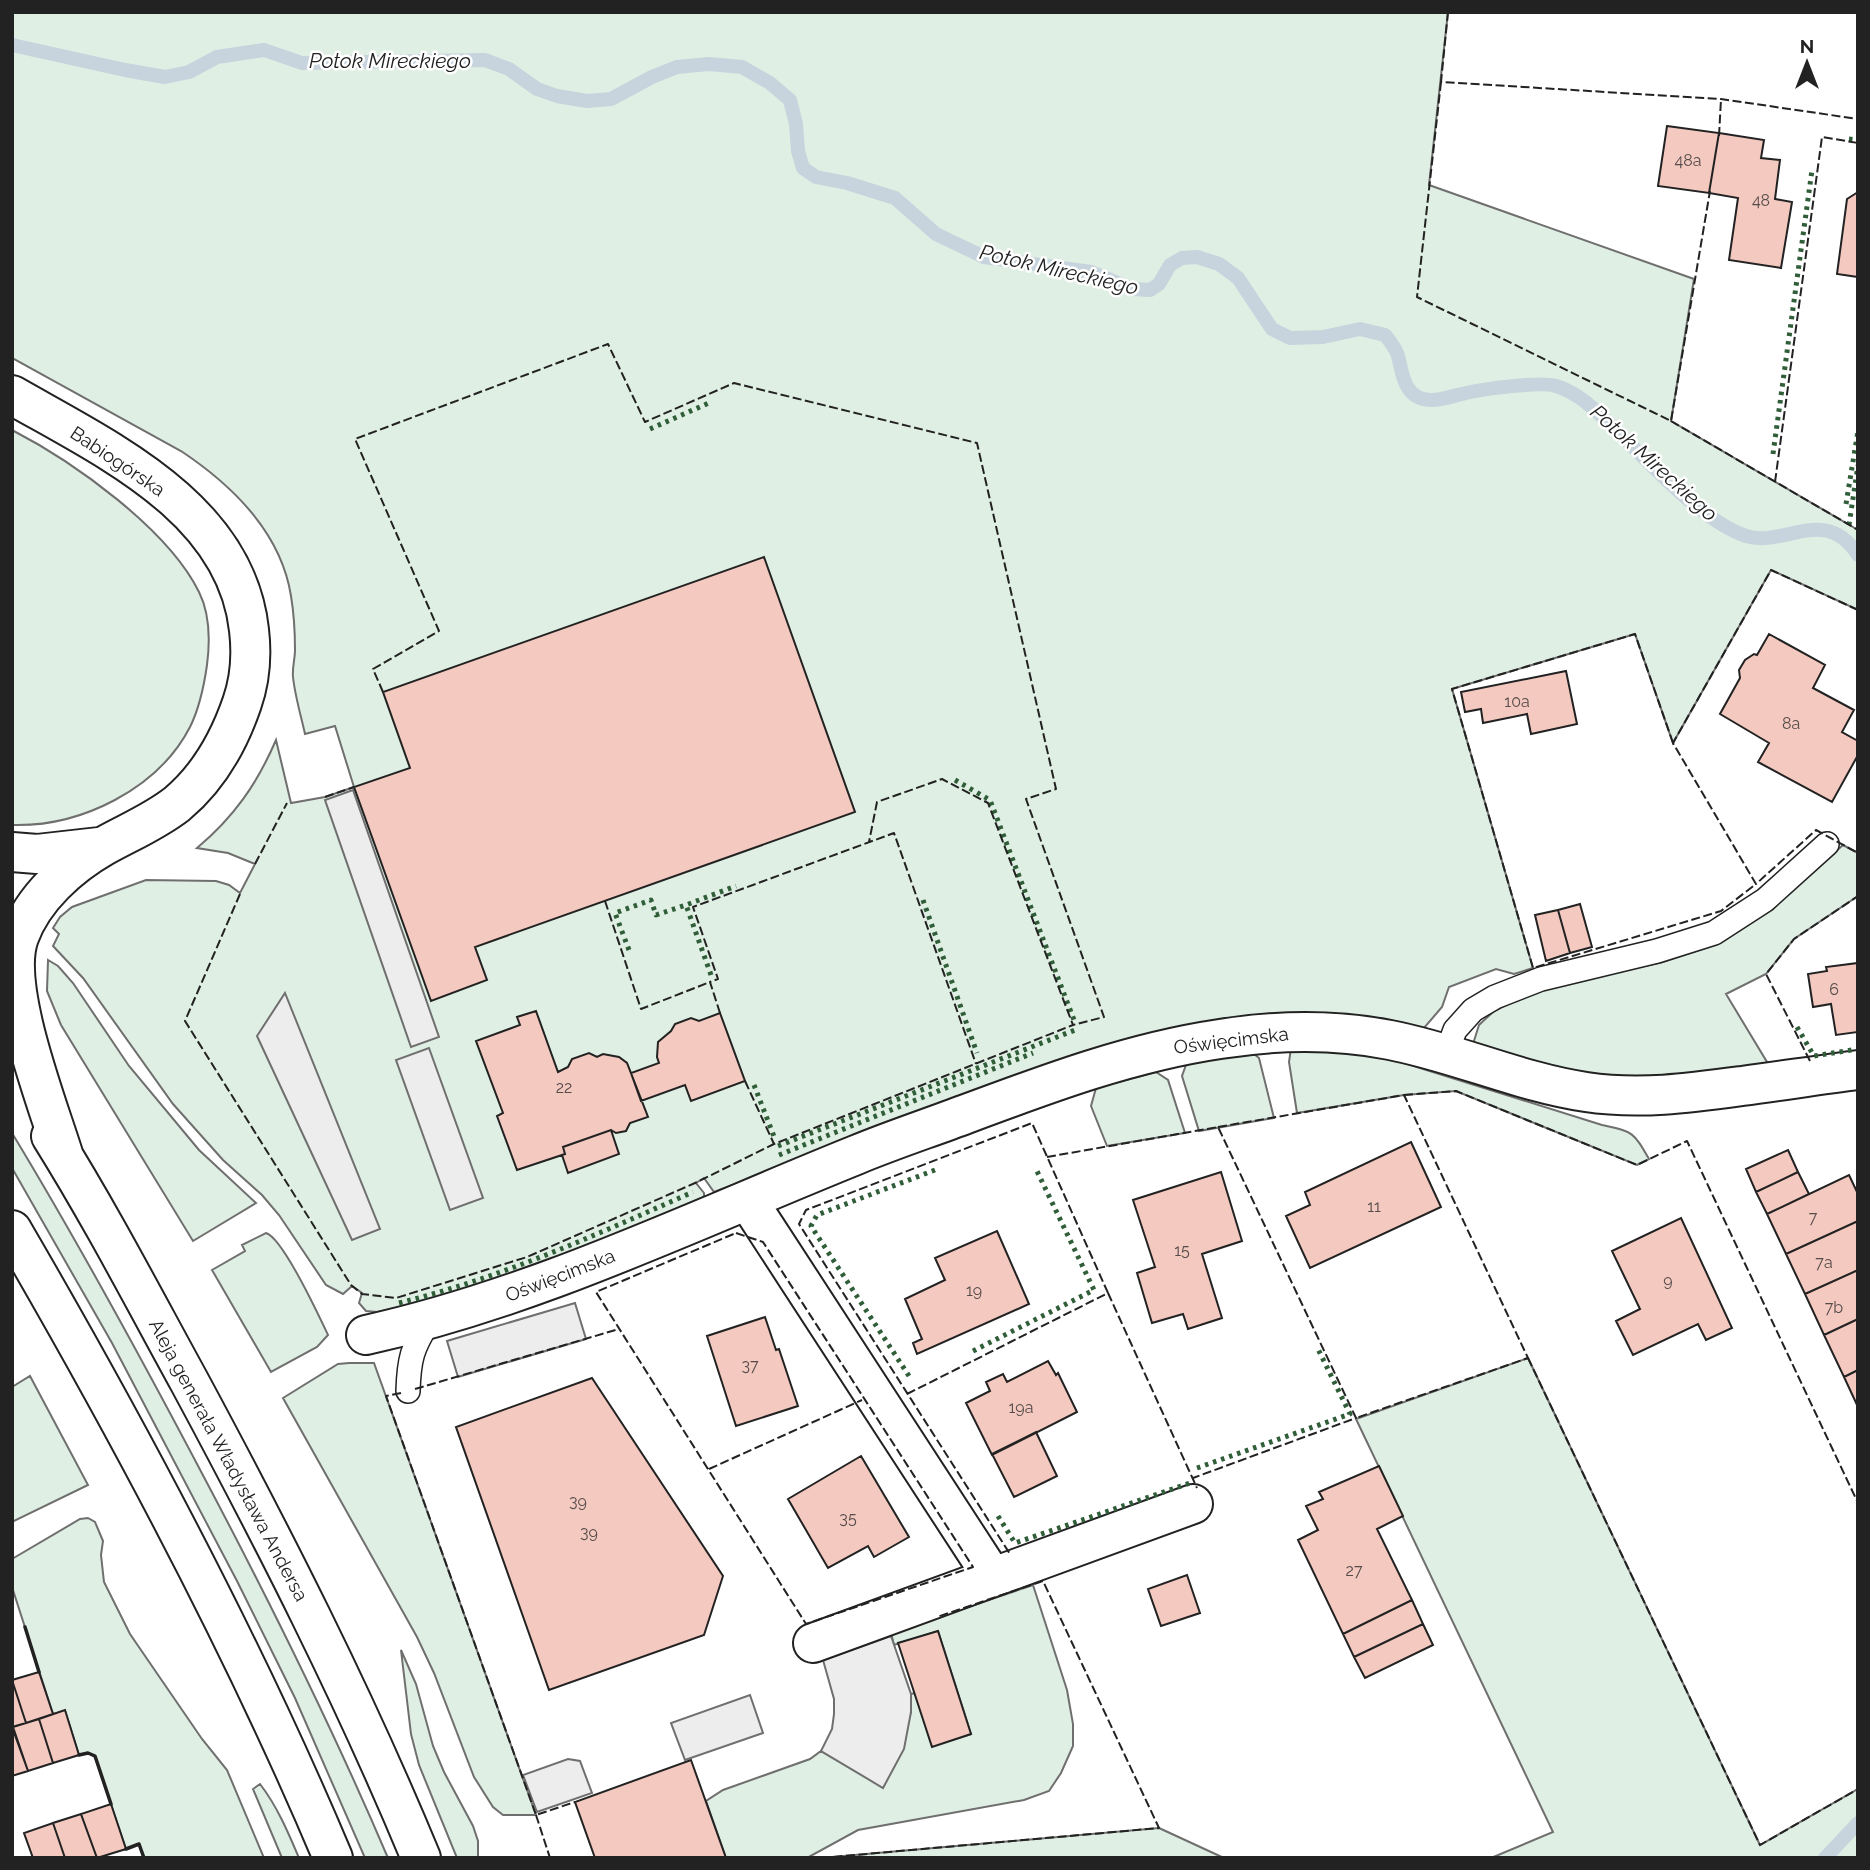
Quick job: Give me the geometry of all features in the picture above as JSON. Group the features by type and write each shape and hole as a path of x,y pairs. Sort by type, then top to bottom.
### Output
{"street":[{"name":"Babiogórska","path":"12,395 132,466 173,498 202,526 221,550 245,600 251,650 248,687 230,734 215,760 179,803 156,819 104,846"},
{"path":"12,852 73,851 104,846"},
{"path":"64,1157 20,1012 14,956 19,937 45,895 58,880 104,846"},
{"name":"Oświęcimska","path":"366,1335 429,1321 562,1275 748,1201 857,1154 1083,1072 1149,1052 1219,1039 1278,1031 1341,1033 1392,1040 1549,1084 1587,1092 1629,1095 1669,1095 1858,1070"},
{"name":"Aleja generała Władysława Andersa","path":"12,1075 115,1245 240,1476 326,1645 383,1767 421,1858"},
{"path":"748,1201 992,1576"},
{"path":"12,1230 119,1420 190,1558 306,1793 333,1858"},
{"path":"813,1643 1194,1504"}],"lane":[{"path":"1446,1054 1455,1030 1473,1010 1495,997 1541,979 1657,951 1714,933 1765,901 1827,844"},
{"path":"408,1391 409,1363 416,1340 429,1321"}],"green space":[{"path":"12,12 1448,12 1429,185 1694,279 1671,421 1858,530 1858,610 1771,570 1673,743 1635,634 1452,689 1533,968 1514,974 1496,969 1449,987 1442,1007 1424,1028 1359,1017 1111,1044 979,1090 714,1192 704,1178 696,1183 704,1197 578,1250 453,1296 377,1312 366,1311 359,1303 362,1293 352,1286 343,1294 326,1285 279,1215 262,1195 223,1160 173,1104 83,978 53,946 59,934 53,928 60,917 72,907 146,880 216,881 229,885 240,893 255,864 228,853 197,848 243,799 276,740 291,803 325,797 354,787 335,726 305,734 293,677 295,650 291,596 277,551 251,512 218,479 181,451 12,358"},
{"path":"12,430 63,460 143,521 185,568 199,592 205,609 209,638 206,673 196,712 176,749 158,769 138,786 90,811 38,824 12,825"},
{"path":"1843,845 1858,853 1858,896 1794,939 1766,974 1726,994 1770,1067 1703,1074 1614,1078 1547,1068 1473,1044 1479,1025 1494,1011 1542,988 1663,962 1714,945 1770,910"},
{"path":"48,960 58,966 73,983 129,1066 199,1150 256,1203 193,1241 61,1025 47,991"},
{"path":"1291,1048 1369,1052 1620,1129 1635,1138 1649,1159 1637,1165 1456,1091 1404,1095 1297,1113 1289,1062"},
{"path":"1254,1054 1259,1058 1274,1118 1199,1131 1182,1076 1187,1062 1218,1056"},
{"path":"1156,1072 1168,1080 1185,1133 1107,1146 1091,1106 1096,1088"},
{"path":"12,1133 112,1306 230,1527 323,1714 388,1858 365,1858 295,1698 237,1581 112,1343 12,1168"},
{"path":"266,1233 282,1248 291,1262 328,1335 317,1347 271,1372 212,1270 245,1251 242,1245"},
{"path":"1528,1358 1760,1845 1858,1789 1858,1858 1491,1858 1553,1832 1356,1419"},
{"path":"374,1363 536,1815 503,1815 493,1807 474,1777 434,1673 417,1637 283,1398 338,1364"},
{"path":"30,1376 88,1485 12,1522 12,1387"},
{"path":"88,1518 95,1522 103,1541 101,1555 104,1582 130,1634 202,1739 227,1770 264,1858 144,1858 139,1844 126,1849 95,1757 88,1753 79,1755 65,1711 53,1714 12,1587 12,1559 80,1519"},
{"path":"1033,1585 1067,1690 1073,1724 1073,1746 1061,1773 1049,1791 1024,1800 858,1830 807,1858 726,1858 706,1801 723,1790 810,1759 821,1751 883,1787 911,1712 911,1694 915,1693 932,1746 971,1734 938,1631 894,1645 891,1633"},
{"path":"401,1650 416,1684 433,1746 473,1826 478,1841 478,1858 457,1858 419,1765 411,1734"},
{"path":"260,1784 277,1810 299,1858 282,1858 253,1789"},
{"path":"1159,1828 1224,1858 821,1858"}],"shaded area":[{"path":"353,790 439,1037 411,1047 325,800"},
{"path":"285,993 380,1229 352,1240 257,1036"},
{"path":"429,1048 483,1198 450,1210 396,1060"},
{"path":"575,1303 586,1339 458,1377 447,1341"},
{"path":"891,1636 911,1694 911,1712 904,1749 883,1788 821,1751 832,1729 834,1714 834,1699 823,1660"},
{"path":"750,1695 763,1733 685,1760 671,1723"},
{"path":"568,1759 580,1761 592,1793 537,1812 523,1775"}],"building":[{"path":"1667,126 1719,133 1709,193 1658,186"},
{"path":"1719,133 1764,140 1761,158 1780,160 1775,199 1792,202 1781,268 1729,260 1738,198 1709,193"},
{"path":"1858,192 1858,277 1837,274 1847,199"},
{"path":"764,557 855,812 475,947 487,980 431,1001 354,787 410,768 383,692"},
{"path":"1769,634 1825,665 1813,688 1854,710 1842,732 1858,741 1858,755 1832,802 1758,762 1769,743 1720,714 1740,678 1739,670 1745,660 1757,655"},
{"path":"1566,671 1577,724 1531,734 1527,714 1483,723 1481,709 1465,712 1461,692"},
{"path":"1580,904 1592,947 1570,953 1558,910"},
{"path":"1558,910 1570,953 1546,961 1535,915"},
{"path":"1858,963 1858,1032 1836,1035 1831,1004 1813,1007 1808,974 1827,971 1826,967"},
{"path":"536,1011 558,1072 568,1067 572,1059 589,1053 597,1057 603,1054 619,1057 627,1063 648,1117 630,1123 626,1131 616,1133 611,1130 563,1147 565,1154 517,1170 497,1116 503,1113 476,1041 520,1025 517,1017"},
{"path":"720,1013 745,1081 691,1101 685,1085 641,1101 631,1073 659,1063 658,1042 675,1024 691,1018 699,1021"},
{"path":"611,1130 619,1154 568,1173 562,1155 565,1154 563,1147"},
{"path":"1411,1142 1441,1207 1310,1268 1286,1216 1310,1205 1305,1192"},
{"path":"1788,1150 1798,1172 1756,1192 1746,1169"},
{"path":"1221,1172 1242,1241 1202,1254 1222,1318 1188,1329 1183,1314 1152,1323 1137,1273 1155,1267 1133,1200"},
{"path":"1798,1172 1809,1194 1767,1214 1756,1192"},
{"path":"1849,1175 1858,1194 1858,1221 1786,1254 1767,1214"},
{"path":"1681,1218 1732,1328 1706,1340 1698,1324 1633,1355 1616,1321 1640,1309 1612,1251"},
{"path":"1858,1221 1858,1270 1805,1294 1786,1254"},
{"path":"997,1231 1029,1304 917,1354 913,1343 922,1339 905,1299 945,1280 935,1258"},
{"path":"1858,1270 1858,1319 1824,1335 1805,1294"},
{"path":"765,1317 798,1406 736,1426 707,1336"},
{"path":"1858,1319 1858,1370 1844,1377 1824,1335"},
{"path":"1048,1361 1056,1375 1058,1373 1077,1412 992,1455 966,1403 990,1391 986,1382 1003,1374 1007,1382"},
{"path":"1858,1370 1858,1407 1844,1377"},
{"path":"592,1378 723,1576 704,1635 549,1690 456,1427"},
{"path":"1036,1432 1057,1476 1014,1497 992,1454"},
{"path":"861,1456 909,1537 874,1557 868,1546 828,1568 788,1499"},
{"path":"1379,1466 1403,1516 1377,1529 1412,1600 1343,1634 1298,1540 1318,1530 1306,1506 1323,1499 1319,1492"},
{"path":"1187,1575 1200,1613 1161,1626 1148,1589"},
{"path":"1412,1600 1423,1624 1354,1657 1343,1634"},
{"path":"1423,1624 1433,1645 1365,1678 1354,1657"},
{"path":"938,1631 971,1734 932,1747 898,1643"},
{"path":"39,1672 53,1714 26,1723 12,1680"},
{"path":"12,1680 26,1723 12,1727"},
{"path":"65,1710 79,1755 53,1763 39,1719"},
{"path":"39,1719 53,1763 28,1771 13,1727"},
{"path":"12,1727 28,1771 12,1776"},
{"path":"691,1760 726,1858 595,1858 575,1802"},
{"path":"111,1804 126,1849 97,1858 81,1814"},
{"path":"81,1814 97,1858 65,1858 53,1823"},
{"path":"53,1823 65,1858 33,1858 24,1833"}],"waterway":[{"name":"Potok Mireckiego","path":"12,45 165,77 189,72 217,57 264,50 302,63 485,60 509,69 537,89 557,96 587,101 611,99 677,67 709,64 742,67 770,83 790,100 803,168 816,177 847,183 895,198 936,234 984,257 1091,272 1132,289 1150,290 1159,284 1170,265 1182,258 1197,257 1219,264 1238,278 1272,329 1290,338 1323,337 1360,329 1385,335 1397,353 1408,388 1420,398 1443,399 1474,391 1512,386 1556,386 1586,403 1693,504 1729,528 1746,536 1761,538 1804,531 1832,532 1845,540 1858,555"},
{"path":"1825,1858 1858,1823"}],"hedge":[{"path":"1849,139 1858,140"},
{"path":"1773,454 1812,170"},
{"path":"650,429 711,402"},
{"path":"1846,504 1858,431"},
{"path":"1849,525 1858,465"},
{"path":"955,780 990,800 1074,1020"},
{"path":"711,975 686,905 736,886"},
{"path":"629,950 615,913 651,900 656,915 686,905"},
{"path":"923,900 977,1053"},
{"path":"1797,1027 1814,1056 1858,1049"},
{"path":"778,1146 1075,1030"},
{"path":"779,1155 1033,1053"},
{"path":"754,1085 775,1139"},
{"path":"973,1351 1094,1290 1036,1169"},
{"path":"909,1376 811,1226 817,1215 935,1170"},
{"path":"399,1303 512,1268 693,1192"},
{"path":"1197,1468 1350,1414 1317,1347"},
{"path":"998,1516 1015,1543 1190,1483"}],"fence":[{"path":"1448,12 1441,82 1721,99 1858,119"},
{"path":"1441,82 1417,297 1671,421 1710,191"},
{"path":"1719,136 1721,99"},
{"path":"1775,482 1822,137 1858,143"},
{"path":"383,692 373,669 439,631 355,439 608,344 645,422 734,383 977,443 1056,789 1026,799 1104,1017 1073,1025"},
{"path":"1671,421 1858,530"},
{"path":"1858,610 1771,570 1673,743 1756,884 1816,830 1858,853"},
{"path":"1673,743 1635,634 1452,689 1533,968 1721,911 1756,884"},
{"path":"240,894 185,1021 351,1285 362,1294 396,1298 527,1257 695,1183 774,1144 1073,1025 988,803 942,779 877,802 869,842"},
{"path":"325,797 354,787"},
{"path":"255,864 287,803"},
{"path":"720,1013 710,982 718,979 693,907 894,833 976,1064"},
{"path":"1810,1061 1766,974 1794,939 1858,896"},
{"path":"605,901 641,1009 710,982"},
{"path":"745,1081 774,1144"},
{"path":"1404,1095 1456,1091 1637,1165 1687,1141 1858,1503"},
{"path":"1218,1127 1404,1095 1528,1358 1356,1418"},
{"path":"907,1394 1108,1293 1032,1123 806,1210 799,1224 1010,1554"},
{"path":"1047,1157 1218,1127 1356,1418 1193,1478"},
{"path":"736,1233 763,1242 973,1567 806,1624 596,1292 736,1233"},
{"path":"1108,1293 1197,1488"},
{"path":"415,1389 619,1329"},
{"path":"1528,1358 1760,1845 1858,1789"},
{"path":"401,1393 386,1396 536,1815 575,1802"},
{"path":"709,1469 862,1400"},
{"path":"821,1858 1159,1828 1043,1581 937,1617"},
{"path":"536,1815 550,1858"}],"wall":[{"path":"25,1627 39,1672"},
{"path":"79,1755 88,1753 95,1756 111,1804"},
{"path":"126,1849 139,1844 144,1858"}]}
